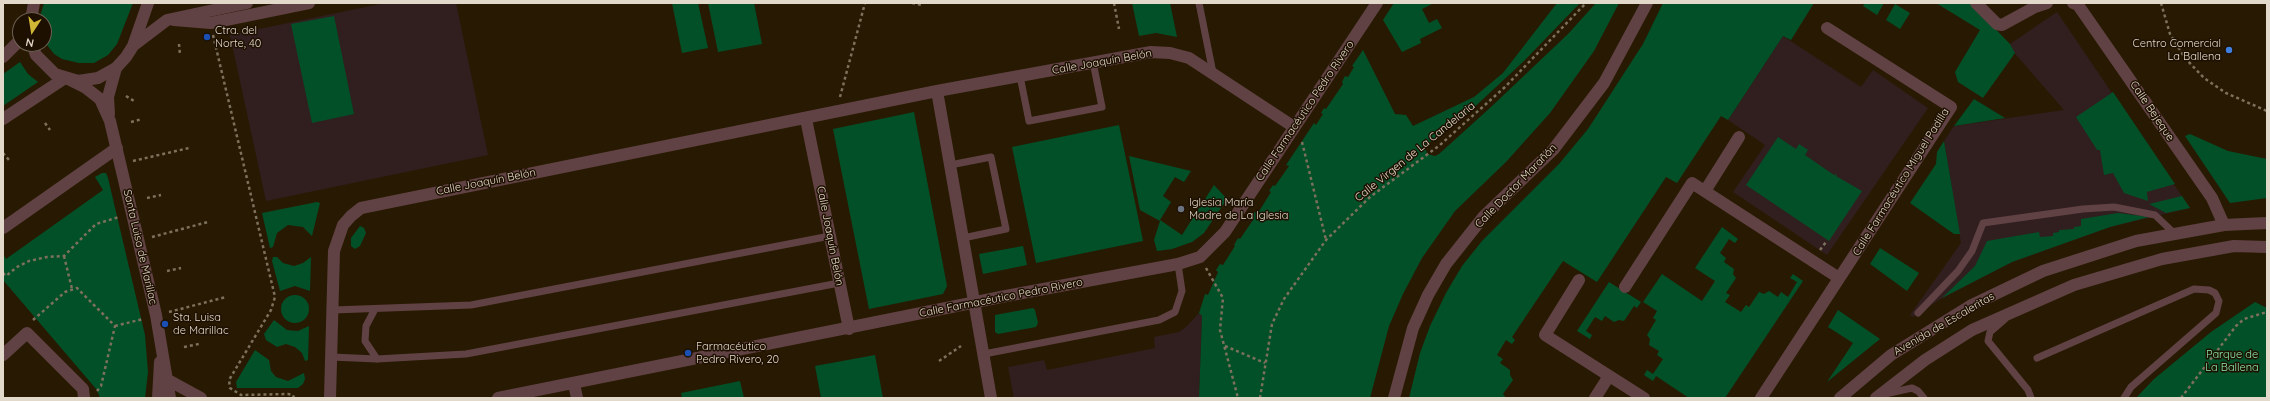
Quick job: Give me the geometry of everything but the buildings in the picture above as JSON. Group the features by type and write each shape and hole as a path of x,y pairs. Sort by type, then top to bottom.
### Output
{"street":[{"path":"3,119 65,78 78,81 88,80 98,78 116,68 133,46 148,3"},
{"path":"133,46 167,20 247,3"},
{"path":"167,20 211,23 309,3"},
{"name":"Calle Farmacéutico Pedro Rivero","path":"498,398 849,329 974,302 1178,264 1200,257 1225,232 1376,3"},
{"name":"Calle Doctor Marañón","path":"1394,398 1397,379 1413,328 1428,295 1446,264 1484,216 1552,150 1604,83 1647,3"},
{"path":"1976,3 1997,24 2002,25 2035,7 2047,3"},
{"name":"Calle Bejeque","path":"2073,3 2078,5 2208,192 2224,225"},
{"name":"Calle Farmacéutico Miguel Padilla","path":"1761,398 1951,107 1827,28"},
{"path":"3,57 12,48"},
{"path":"35,52 47,67 86,88 100,99 110,121"},
{"name":"Calle Joaquín Belón","path":"330,398 334,251 343,225 361,208 625,153 836,113 937,91 1151,52 1170,53 1189,58 1294,127"},
{"path":"110,121 108,97 116,68"},
{"path":"937,91 991,398"},
{"name":"Calle Joaquín Belón","path":"806,119 849,329"},
{"name":"Santa Luisa de Marillac","path":"110,121 156,315 170,398"},
{"path":"1705,191 1739,137"},
{"path":"3,228 117,148"},
{"path":"1625,287 1692,183 1839,278"},
{"name":"Avenida de Escaleritas","path":"1840,398 1891,355 1970,306 2043,271 2136,241 2224,225 2267,223"},
{"name":"Avenida de Escaleritas","path":"1877,397 1925,360 1972,330 2074,285 2162,259 2234,246 2267,247"},
{"path":"1579,280 1545,335 1644,398"},
{"path":"3,355 27,333 83,389 84,398"},
{"path":"158,398 161,347"},
{"path":"1595,398 1609,376"},
{"path":"168,380 201,398"},
{"path":"574,384 577,398"}],"lane":[{"path":"1199,3 1212,73"},
{"path":"1020,76 1029,121 1102,107 1093,62"},
{"path":"950,165 991,157 1006,229 963,238"},
{"path":"1918,313 1965,261 1972,251 1983,222 2083,209 2114,207 2155,215 2175,234"},
{"path":"333,310 471,305 830,236"},
{"path":"984,354 1159,320 1175,312 1182,291 1178,264"},
{"path":"331,357 377,359 466,354 839,283"},
{"path":"2037,358 2194,289 2208,290 2215,293 2219,301 2216,313 2131,387 2124,398"},
{"path":"375,309 366,326 365,341 377,359"},
{"path":"2013,312 1990,332 1988,341 2028,390 2031,398"},
{"path":"1877,397 1912,388 1918,391 1924,398"}],"path":[{"path":"836,113 865,3"},
{"path":"912,3 922,5 922,3"},
{"path":"1114,3 1119,30"},
{"name":"Calle Virgen de La Candelaria","path":"1260,398 1272,324 1284,299 1326,240 1370,197 1440,145 1505,87 1586,3"},
{"path":"2161,3 2170,34 2185,58 2204,78 2226,93 2267,111"},
{"path":"211,23 275,297 271,310 229,380 230,388 241,395 288,394 292,395 294,398"},
{"path":"179,44 180,55"},
{"path":"126,96 134,101"},
{"path":"131,122 142,120"},
{"path":"45,122 50,130"},
{"path":"1294,127 1301,137 1326,240"},
{"path":"120,164 188,148"},
{"path":"3,153 9,160"},
{"path":"147,198 161,195"},
{"path":"3,273 6,276 17,267 29,261 47,257 64,256 96,224 132,213"},
{"path":"139,240 208,222"},
{"path":"1820,250 1826,242"},
{"path":"64,256 72,289"},
{"path":"1200,257 1223,298 1220,330 1238,398"},
{"path":"167,271 181,268"},
{"path":"32,322 65,292 77,288 115,326"},
{"path":"115,326 226,296"},
{"path":"2181,398 2236,326 2244,319 2267,312"},
{"path":"101,386 115,326"},
{"path":"184,347 199,344"},
{"path":"939,361 961,346"},
{"path":"1224,346 1265,363"}],"shaded area":[{"path":"385,3 456,3 488,155 266,201 230,35"},
{"path":"2057,12 2190,208 2110,227 2012,262 1939,300 1913,317 1910,315 1961,243 1944,141 1954,126 2064,110 2011,49 2010,44"},
{"path":"1783,36 1861,87 1873,70 1928,108 1827,255 1733,192 1765,145 1728,120"},
{"path":"1199,313 1202,316 1199,398 1014,398 1008,367 1044,360 1047,370 1155,348 1154,337 1179,332"}],"green space":[{"path":"44,3 133,3 117,44 108,55 94,63 79,63 62,59 54,54 52,51 52,12 41,12"},
{"path":"672,3 698,3 708,48 682,53"},
{"path":"708,3 754,3 762,44 718,52"},
{"path":"1132,3 1170,3 1177,37 1156,33 1139,36"},
{"path":"1394,3 1434,3 1422,9 1429,23 1437,19 1442,28 1420,39 1421,43 1402,52 1383,20"},
{"path":"1557,3 1580,3 1524,61 1467,114 1425,146 1427,154 1435,156 1439,154 1568,34 1596,3 1619,3 1594,51 1550,113 1506,162 1455,211 1422,258 1403,294 1389,326 1370,398 1199,398 1202,316 1199,313 1205,294 1208,295 1218,272 1216,270 1220,264 1223,265 1235,246 1234,245 1238,238 1240,239 1253,220 1251,217 1255,212 1258,213 1271,192 1269,191 1273,185 1275,186 1289,166 1286,165 1314,123 1316,125 1323,114 1321,113 1324,108 1326,109 1343,84 1342,82 1345,76 1348,77 1354,67 1352,66 1363,50 1395,114 1406,115 1413,126 1474,97 1503,73"},
{"path":"1663,3 1814,3 1791,40 1783,36 1728,120 1721,116 1677,183 1666,177 1597,282 1563,261 1512,337 1515,340 1512,344 1506,340 1497,355 1503,359 1500,363 1510,370 1510,375 1513,380 1503,394 1506,398 1409,398 1420,353 1430,326 1446,293 1462,266 1482,241 1559,164 1588,129 1643,44"},
{"path":"1865,3 1884,3 1877,15 1863,6"},
{"path":"1936,3 1970,3 2010,44 2015,53 1983,98 1958,82 1955,72 1980,30"},
{"path":"1895,4 1910,13 1900,29 1886,20"},
{"path":"334,16 354,114 312,123 291,24"},
{"path":"20,62 28,74 38,82 3,106 3,74"},
{"path":"2113,92 2175,184 2147,192 2148,201 2124,193 2113,173 2104,175 2100,150 2097,150 2076,117"},
{"path":"1974,99 2005,118 1954,126"},
{"path":"914,112 947,286 943,294 869,309 833,129"},
{"path":"1119,125 1143,241 1036,263 1012,147"},
{"path":"2190,134 2228,151 2267,159 2267,198 2230,203 2185,136"},
{"path":"1778,137 1796,149 1799,144 1808,150 1805,155 1834,175 1837,174 1836,176 1862,191 1829,241 1746,185"},
{"path":"1944,141 1960,234 1954,234 1910,203 1936,164 1937,152"},
{"path":"1129,156 1191,171 1184,182 1175,177 1163,196 1171,202 1160,220 1182,235 1214,185 1227,199 1204,233 1192,242 1172,249 1157,251 1154,240 1160,221 1140,210"},
{"path":"102,173 106,173 108,178 145,335 148,372 145,398 100,398 97,390 3,280 3,254 6,259 103,190 95,177"},
{"path":"2182,196 2190,208 2166,213 2149,204"},
{"path":"317,202 320,203 312,236 303,227 288,225 277,233 273,247 270,248 262,213"},
{"path":"2118,213 2149,217 2110,227 2012,262 1942,298 1975,266 1987,241 2039,232 2040,237 2053,236 2053,233 2059,232 2059,230 2074,229 2074,227 2081,226 2081,219"},
{"path":"360,226 364,228 366,233 360,246 355,249 351,246 351,238"},
{"path":"1722,227 1738,239 1735,243 1729,239 1720,253 1726,258 1724,262 1734,269 1733,274 1736,278 1726,293 1730,295 1725,302 1741,312 1746,305 1749,307 1759,292 1764,294 1769,291 1778,297 1781,292 1788,297 1797,282 1790,278 1793,274 1803,281 1725,398 1689,398 1656,376 1653,381 1644,375 1647,370 1653,374 1663,359 1657,355 1659,351 1649,345 1650,339 1647,335 1656,320 1653,318 1657,311 1643,302 1662,274 1702,301 1715,281 1695,268"},
{"path":"1023,246 1027,265 983,274 979,254"},
{"path":"1880,248 1919,273 1907,291 1870,264"},
{"path":"273,257 277,257 283,263 294,266 303,263 311,257 310,291 295,286 280,291 272,261"},
{"path":"1609,282 1641,302 1637,308 1634,306 1624,321 1619,320 1614,322 1605,316 1602,321 1595,317 1586,331 1592,335 1590,339 1577,331"},
{"path":"295,295 301,296 305,299 308,303 308,315 305,319 301,322 295,323 289,322 285,319 282,315 281,309 282,303 285,299 289,296"},
{"name":"Parque de La Ballena","path":"2255,302 2267,308 2267,398 2136,398 2154,379 2211,332"},
{"path":"1033,308 1035,310 1038,323 1036,327 998,334 995,332 995,315"},
{"path":"1838,310 1880,339 1827,382 1853,343 1828,327"},
{"path":"274,320 287,330 298,331 309,326 308,360 305,361 302,353 295,347 286,344 277,347 266,340 264,334"},
{"path":"255,350 269,360 271,371 276,377 288,381 304,373 305,379 303,384 298,388 237,388 236,382"},
{"path":"875,355 883,398 821,398 815,366"},
{"path":"740,381 744,398 682,398 681,393"}],"place":[{"name":"Ctra. del Norte, 40","path":"207,37"},
{"name":"Centro Comercial La Ballena","path":"2229,50"},
{"name":"Iglesia María Madre de La Iglesia","path":"1181,209"},
{"name":"Sta. Luisa de Marillac","path":"165,324"},
{"name":"Farmacéutico Pedro Rivero, 20","path":"688,353"}]}
